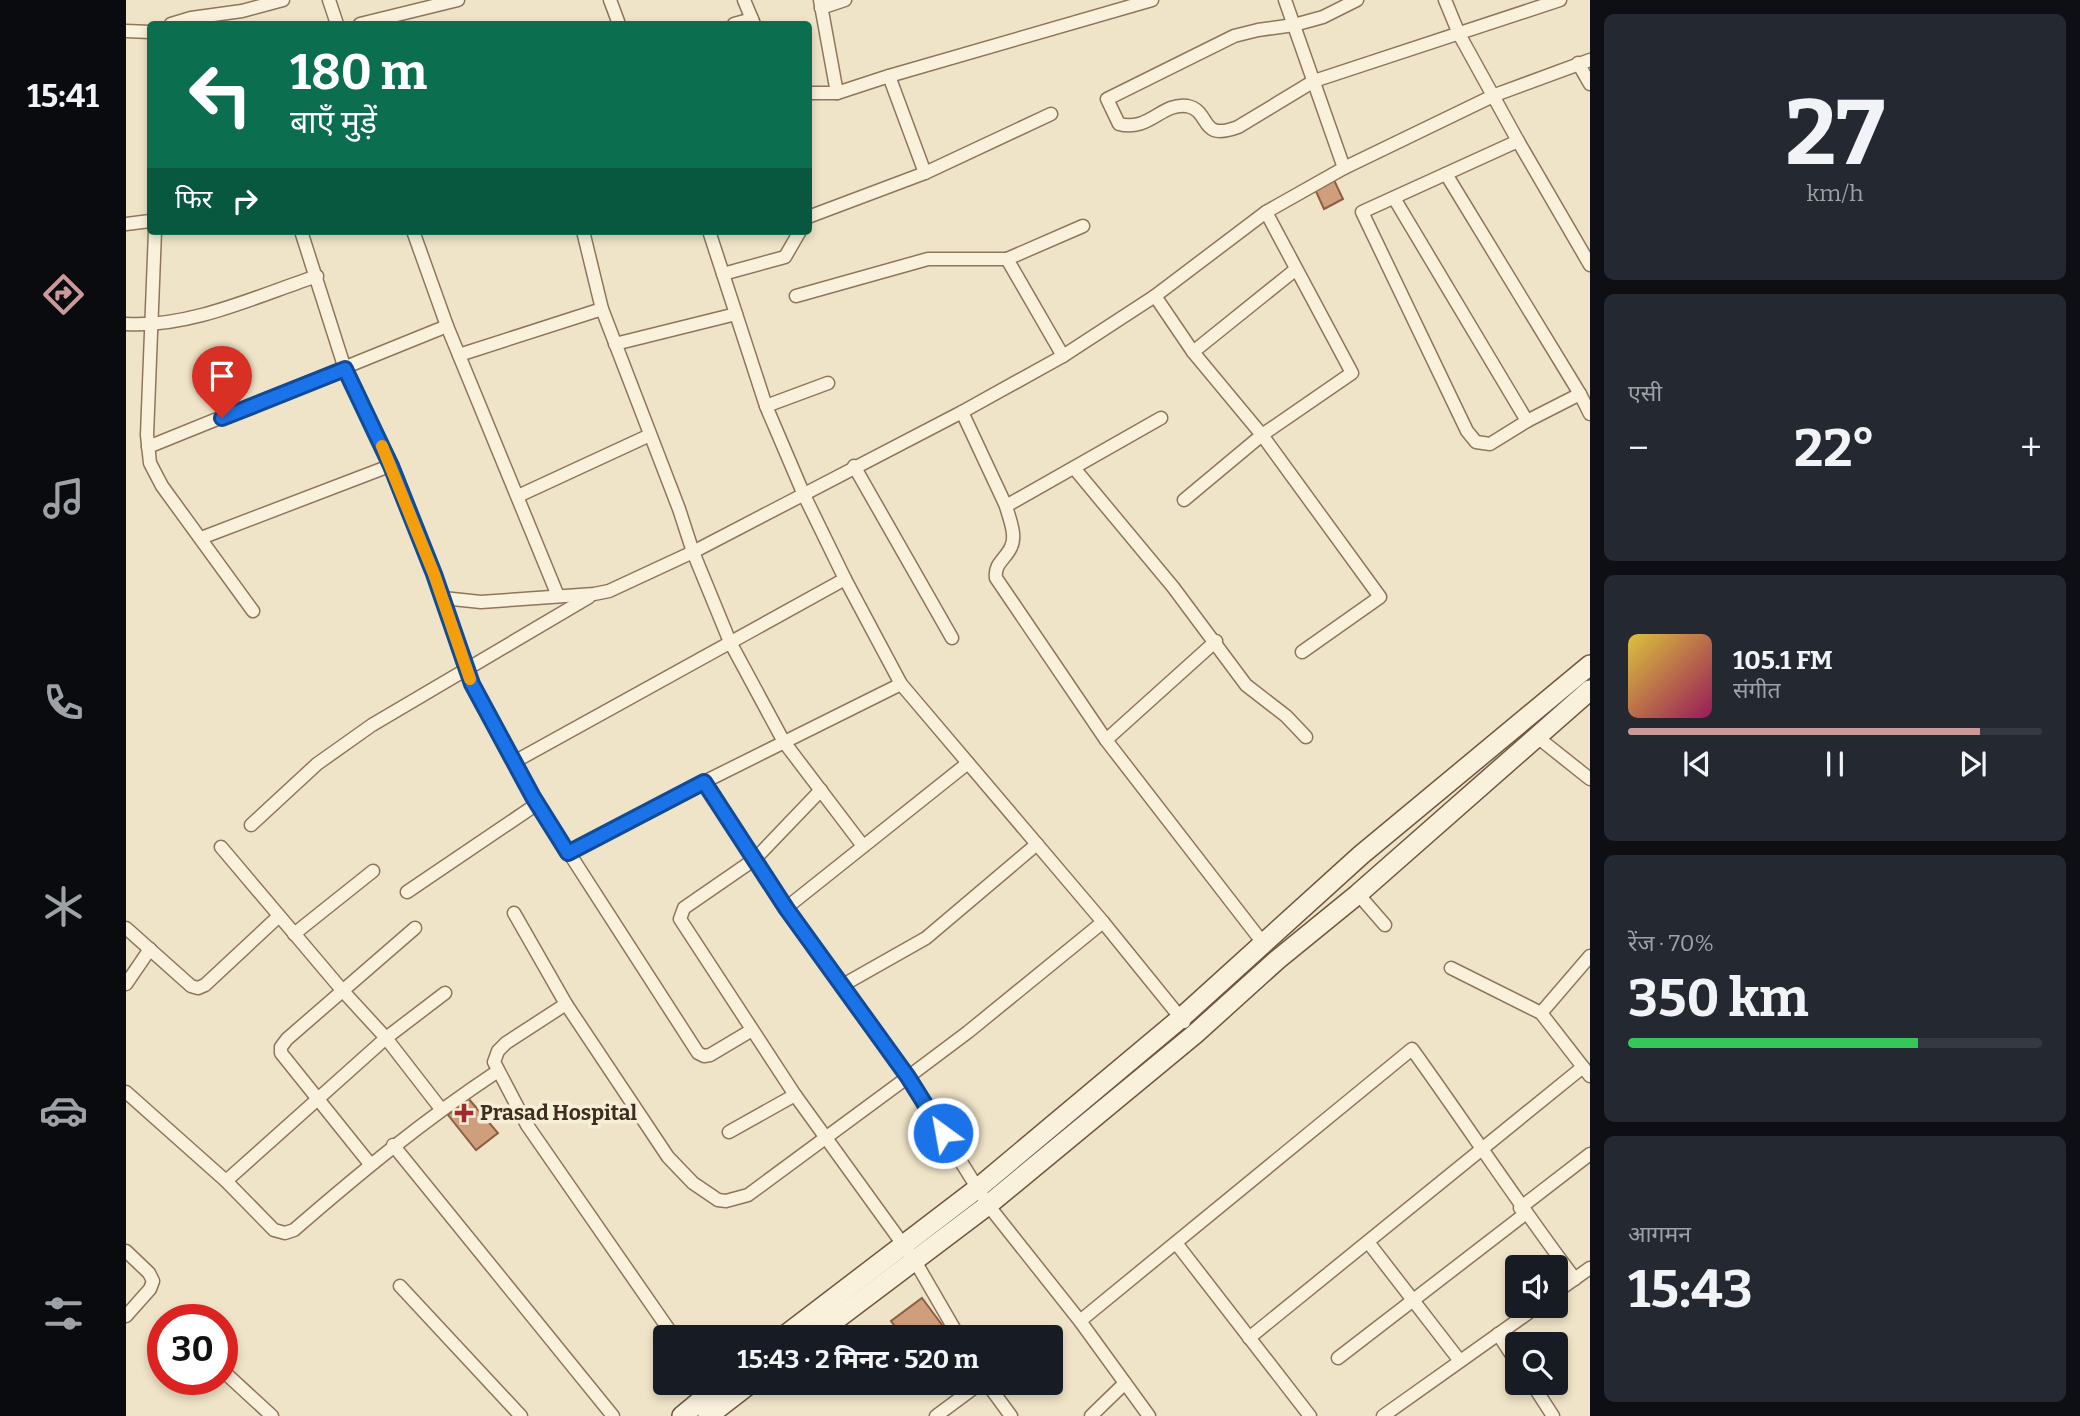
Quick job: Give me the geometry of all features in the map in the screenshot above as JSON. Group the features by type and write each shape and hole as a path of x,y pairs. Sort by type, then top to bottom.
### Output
{"street":[{"path":"181,21 242,11 283,0"},
{"path":"330,0 336,21"},
{"path":"372,21 458,0"},
{"path":"744,0 753,21"},
{"path":"837,93 821,4 845,0"},
{"path":"812,93 837,93 1152,0"},
{"path":"1285,0 1344,168"},
{"path":"1357,0 1323,17 1234,36 1107,99 1119,124 1130,127 1145,123 1173,108 1184,106 1195,108 1207,125 1216,131 1225,131 1238,127 1314,81 1560,0"},
{"path":"1445,0 1459,34 1590,265"},
{"path":"613,1 618,21"},
{"path":"242,11 244,21"},
{"path":"126,31 147,32"},
{"path":"443,598 481,602 609,591 693,552 804,495 1063,356 1154,296 1266,212 1344,168 1495,95 1584,62 1590,84"},
{"path":"889,76 925,173"},
{"path":"812,215 925,173 1051,114"},
{"path":"1518,141 1362,212 1467,431 1476,442 1490,443 1580,394"},
{"path":"1446,174 1590,414"},
{"path":"1394,198 1527,421"},
{"path":"1184,500 1262,435 1352,373 1266,212"},
{"path":"126,224 147,221"},
{"path":"796,296 928,258 1007,259 1083,226"},
{"path":"155,235 148,447 150,463 253,611"},
{"path":"303,235 345,369 391,466 443,598 465,670 537,804 698,1053 708,1056 752,1030"},
{"path":"414,235 447,327 558,596"},
{"path":"585,235 602,309 693,552 730,642 784,742 863,846"},
{"path":"710,235 766,406 804,495 901,684 1195,1034"},
{"path":"723,274 785,257 798,235"},
{"path":"1007,259 1063,356"},
{"path":"1192,352 1295,270"},
{"path":"126,324 151,326 195,317 317,276"},
{"path":"1154,296 1192,352 1262,435 1380,597 1302,652"},
{"path":"459,355 602,309"},
{"path":"615,344 736,314"},
{"path":"148,447 447,327"},
{"path":"766,406 828,383"},
{"path":"962,412 1006,506 1013,536 1011,547 998,564 996,578 1106,740 1264,943"},
{"path":"1006,506 1161,418"},
{"path":"517,496 650,435"},
{"path":"201,538 391,466"},
{"path":"854,467 952,638"},
{"path":"1074,468 1216,642 1247,685 1286,716 1306,737"},
{"path":"514,762 845,579"},
{"path":"251,825 317,764 372,726 594,594"},
{"path":"1106,740 1216,642"},
{"path":"829,1325 915,1261 1361,855 1590,665"},
{"path":"568,853 901,684"},
{"path":"799,1325 904,1244 983,1197 1195,1034 1590,690"},
{"path":"1536,736 1590,779"},
{"path":"786,908 968,763"},
{"path":"704,782 786,908 908,1077 983,1197 1080,1321 1149,1416"},
{"path":"821,790 755,859 684,908 680,919 795,1095 904,1244 953,1325"},
{"path":"407,892 537,804"},
{"path":"843,985 926,938 1037,844"},
{"path":"221,847 386,1038 441,1109"},
{"path":"294,934 373,871"},
{"path":"1358,894 1385,925"},
{"path":"514,913 566,1004 668,1157 693,1183 711,1196 726,1201 748,1195 826,1139 968,1032 1103,922"},
{"path":"126,928 191,986 201,988 279,916"},
{"path":"370,1164 281,1053 281,1047 342,990 415,928"},
{"path":"126,984 150,949"},
{"path":"1541,1013 1590,956"},
{"path":"1249,1338 1483,1148 1587,1072 1541,1013 1451,968"},
{"path":"226,1181 386,1038 445,993"},
{"path":"566,1004 498,1051 494,1057 498,1071 527,1125 666,1325"},
{"path":"1080,1321 1412,1049 1483,1148 1523,1211 1574,1279"},
{"path":"126,1092 226,1181 274,1230 285,1233 295,1230 393,1145 498,1071"},
{"path":"729,1132 795,1095"},
{"path":"393,1145 612,1416"},
{"path":"1338,1358 1413,1301 1590,1154"},
{"path":"1368,1242 1460,1361"},
{"path":"1176,1243 1310,1416"},
{"path":"126,1251 149,1273 153,1283 126,1316"},
{"path":"1568,1284 1590,1268"},
{"path":"400,1286 521,1416"},
{"path":"1383,1416 1521,1318"},
{"path":"1498,1334 1505,1345"},
{"path":"1091,1416 1125,1383"},
{"path":"238,1385 272,1416"},
{"path":"681,1416 705,1395"},
{"path":"708,1416 735,1395"},
{"path":"936,1416 966,1395"},
{"path":"994,1395 1011,1416"},
{"path":"1539,1395 1553,1416"}],"building":[{"path":"1333,178 1343,199 1324,209 1314,187"},
{"path":"468,1098 498,1133 476,1150 448,1115"},
{"path":"922,1298 942,1325 894,1325 891,1321"}],"slow traffic":[{"path":"382,446 434,574 470,679"}],"place":[{"name":"Prasad Hospital","path":"464,1113"}],"route":[{"path":"222,418 345,369 391,466 443,598 465,670 533,797 568,853 704,782 786,908 908,1077 943,1133"}]}
